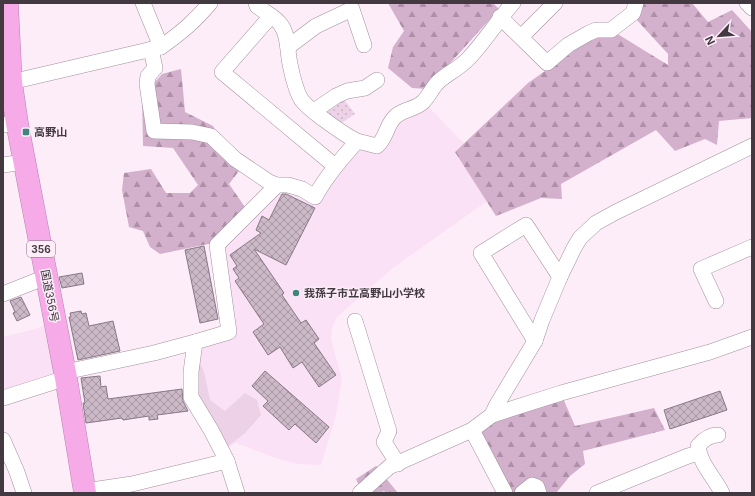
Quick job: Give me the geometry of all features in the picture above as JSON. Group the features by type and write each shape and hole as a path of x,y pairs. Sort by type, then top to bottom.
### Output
{"highway":[{"name":"国道356号","path":"7,3 6,49 10,82 10,124 14,164 46,277 66,375 85,492"}],"street":[{"path":"143,3 156,48 155,68 148,76 147,84 154,132 192,132 211,136 235,158 269,182 277,185 288,185 302,189 315,196 335,166 357,141"},
{"path":"10,82 156,48 182,32 210,3"},
{"path":"256,3 257,6 280,24 284,30 290,64 298,93 303,102 348,137 371,146 377,146 381,142 389,125 399,113 416,107 423,102 438,82 460,67 470,57 500,17 513,3"},
{"path":"521,37 555,3"},
{"path":"500,17 547,64 568,45 589,33 596,30 611,30 633,13 636,3"},
{"path":"747,3 752,8"},
{"path":"288,47 316,26 352,9 364,45"},
{"path":"271,16 222,72 335,166"},
{"path":"314,111 336,96 347,91 365,88 377,80"},
{"path":"492,415 535,341 560,277 580,238 596,223 616,212 752,146"},
{"path":"3,398 66,375 229,332 217,245 277,185"},
{"path":"535,341 481,253 526,226 560,277"},
{"path":"716,301 701,269 752,247"},
{"path":"3,294 46,277"},
{"path":"355,321 389,431 384,442 398,464"},
{"path":"360,493 389,467 472,430 492,415 561,393 710,352 752,337"},
{"path":"195,342 190,372 191,397 211,430 227,461 237,493"},
{"path":"472,430 505,493"},
{"path":"718,435 701,442 698,446 704,466 722,493"},
{"path":"3,440 17,472 24,493"},
{"path":"597,493 688,456 699,453"},
{"path":"85,492 132,484 227,461"},
{"path":"522,493 532,485 537,487 539,493"}],"shaded area":[{"path":"342,97 355,114 340,124 323,110"},
{"name":"我孫子市立高野山小学校","path":"426,104 468,148 490,199 393,268 337,317 332,328 331,339 342,379 336,416 321,465 298,464 278,459 236,443 227,448 193,369 198,345 238,333 233,321 221,250 281,189 315,201 358,145 375,149 393,125"},
{"path":"49,324 58,368 53,376 3,391 3,337"},
{"path":"196,354 204,372 210,400 225,411 245,393 257,400 261,415 245,433 226,448 194,398"}],"green space":[{"path":"388,3 493,3 499,9 427,89 412,88 388,68 393,47 404,31"},
{"path":"640,3 692,3 708,22 732,10 752,32 752,118 719,121 717,145 705,139 675,151 656,130 561,184 562,199 541,198 496,216 455,152 528,83 595,36 616,33 668,65 668,54 635,18"},
{"path":"181,69 185,112 213,126 239,171 229,184 247,210 213,243 160,254 150,247 143,231 129,227 122,190 124,173 151,169 166,193 190,193 198,185 173,148 143,146 142,97 162,74"},
{"path":"562,396 575,426 654,408 665,430 583,451 585,464 570,476 556,493 508,493 478,429 494,418"},
{"path":"376,466 398,493 386,493 384,491 380,493 363,493 356,479"}],"building":[{"path":"282,194 286,194 315,208 286,265 254,249 284,293 282,295 301,323 306,320 319,339 314,343 336,375 319,387 302,362 293,368 280,347 268,355 253,332 264,324 235,281 239,278 233,269 237,266 230,255 261,233 256,230 262,216 269,220"},
{"path":"204,246 218,319 200,323 185,250"},
{"path":"82,273 84,284 62,288 59,277"},
{"path":"21,297 30,315 17,321 10,301"},
{"path":"81,311 82,314 86,313 89,326 113,321 120,351 78,360 69,317 71,317 70,313"},
{"path":"265,371 329,427 316,443 295,424 289,430 263,406 268,401 252,386"},
{"path":"100,376 101,387 106,386 108,399 182,389 183,401 188,411 157,415 158,419 149,420 149,416 86,423 83,403 85,403 81,378"},
{"path":"720,391 727,410 670,429 664,410"}],"place":[{"name":"高野山","path":"26,132"},
{"name":"我孫子市立高野山小学校","path":"296,293"}]}
